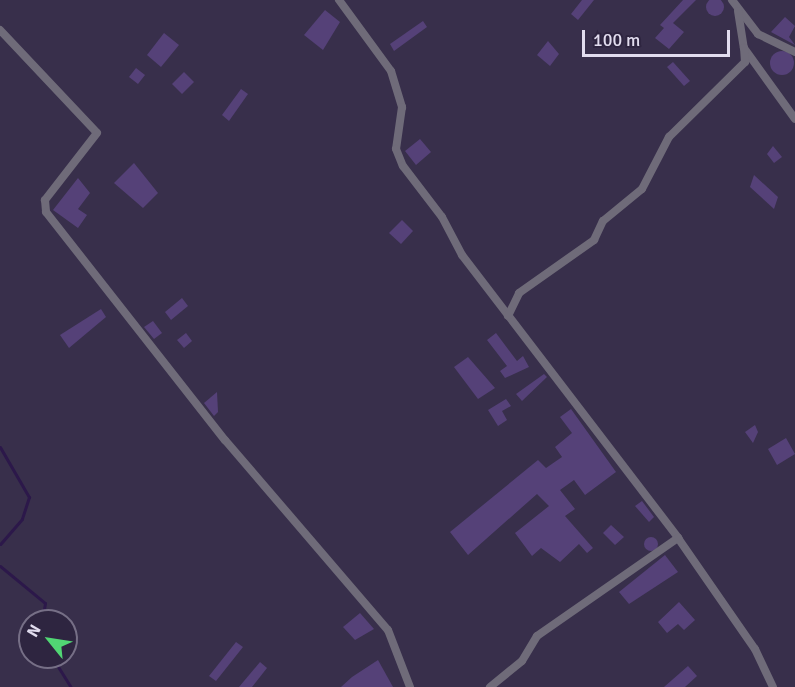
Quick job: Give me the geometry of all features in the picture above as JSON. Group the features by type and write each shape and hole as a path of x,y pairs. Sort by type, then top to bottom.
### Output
{"street":[{"path":"339,0 391,71 402,107 396,149 403,166 508,316 678,538 755,649 773,687"},
{"path":"732,0 738,11 758,34 795,52"},
{"path":"508,316 519,292 594,240 603,221 642,189 669,137 745,62 738,11"},
{"path":"0,30 97,133 45,200 46,212 225,440 388,630 410,687"},
{"path":"744,48 795,119"},
{"path":"490,687 522,661 537,636 678,538"}],"building":[{"path":"715,-2 721,1 724,7 721,13 715,16 709,13 706,7 709,1"},
{"path":"582,0 594,0 578,20 571,14"},
{"path":"683,0 696,0 673,23 684,32 669,49 655,38 664,28 660,25"},
{"path":"325,10 340,22 323,50 304,35"},
{"path":"785,17 795,26 789,37 795,45 771,32"},
{"path":"423,21 427,27 394,51 390,44"},
{"path":"164,33 179,45 161,67 147,55"},
{"path":"548,41 559,54 550,66 537,55"},
{"path":"782,51 787,52 793,58 793,68 787,74 782,75 777,74 771,68 770,63 771,58 777,52"},
{"path":"673,62 690,81 684,86 667,67"},
{"path":"136,68 145,75 138,84 129,77"},
{"path":"184,72 194,82 182,94 172,84"},
{"path":"241,89 248,94 229,121 222,115"},
{"path":"420,139 431,152 416,165 405,151"},
{"path":"773,146 782,157 774,163 767,154"},
{"path":"134,163 158,193 143,208 114,183"},
{"path":"754,175 778,197 774,209 750,187"},
{"path":"78,178 90,193 78,209 87,215 78,228 53,210"},
{"path":"402,220 413,231 401,244 389,233"},
{"path":"182,298 188,306 171,320 165,312"},
{"path":"101,309 106,317 69,348 60,335"},
{"path":"153,321 162,333 154,339 144,327"},
{"path":"186,333 192,341 184,348 177,340"},
{"path":"496,333 517,361 523,356 529,367 505,378 500,371 507,366 487,340"},
{"path":"468,357 495,388 478,399 454,367"},
{"path":"544,374 547,377 522,401 516,394"},
{"path":"217,392 218,412 214,416 204,403"},
{"path":"506,399 511,406 502,411 507,420 498,426 488,410"},
{"path":"571,409 616,472 585,495 574,480 560,490 575,509 565,516 593,548 587,553 579,544 560,562 541,548 532,556 515,533 549,506 537,494 468,555 450,532 538,460 546,468 562,457 555,447 572,433 560,417"},
{"path":"755,425 758,432 753,443 745,432"},
{"path":"786,438 795,454 777,465 768,449"},
{"path":"642,501 654,517 649,522 635,506"},
{"path":"611,525 624,537 615,545 603,533"},
{"path":"651,537 656,539 658,544 656,549 651,551 646,549 644,544 646,539"},
{"path":"665,555 678,572 629,604 619,592"},
{"path":"679,602 695,620 684,630 678,624 667,633 658,622"},
{"path":"360,613 374,629 355,640 343,627"},
{"path":"236,642 243,647 216,681 209,676"},
{"path":"378,660 393,687 341,687 352,677"},
{"path":"260,662 267,668 252,687 239,687"},
{"path":"688,666 697,676 685,687 664,687"}],"waterway":[{"path":"0,447 29,497 22,519 0,544"},
{"path":"0,566 45,603 44,609"},
{"path":"60,669 71,687"}]}
